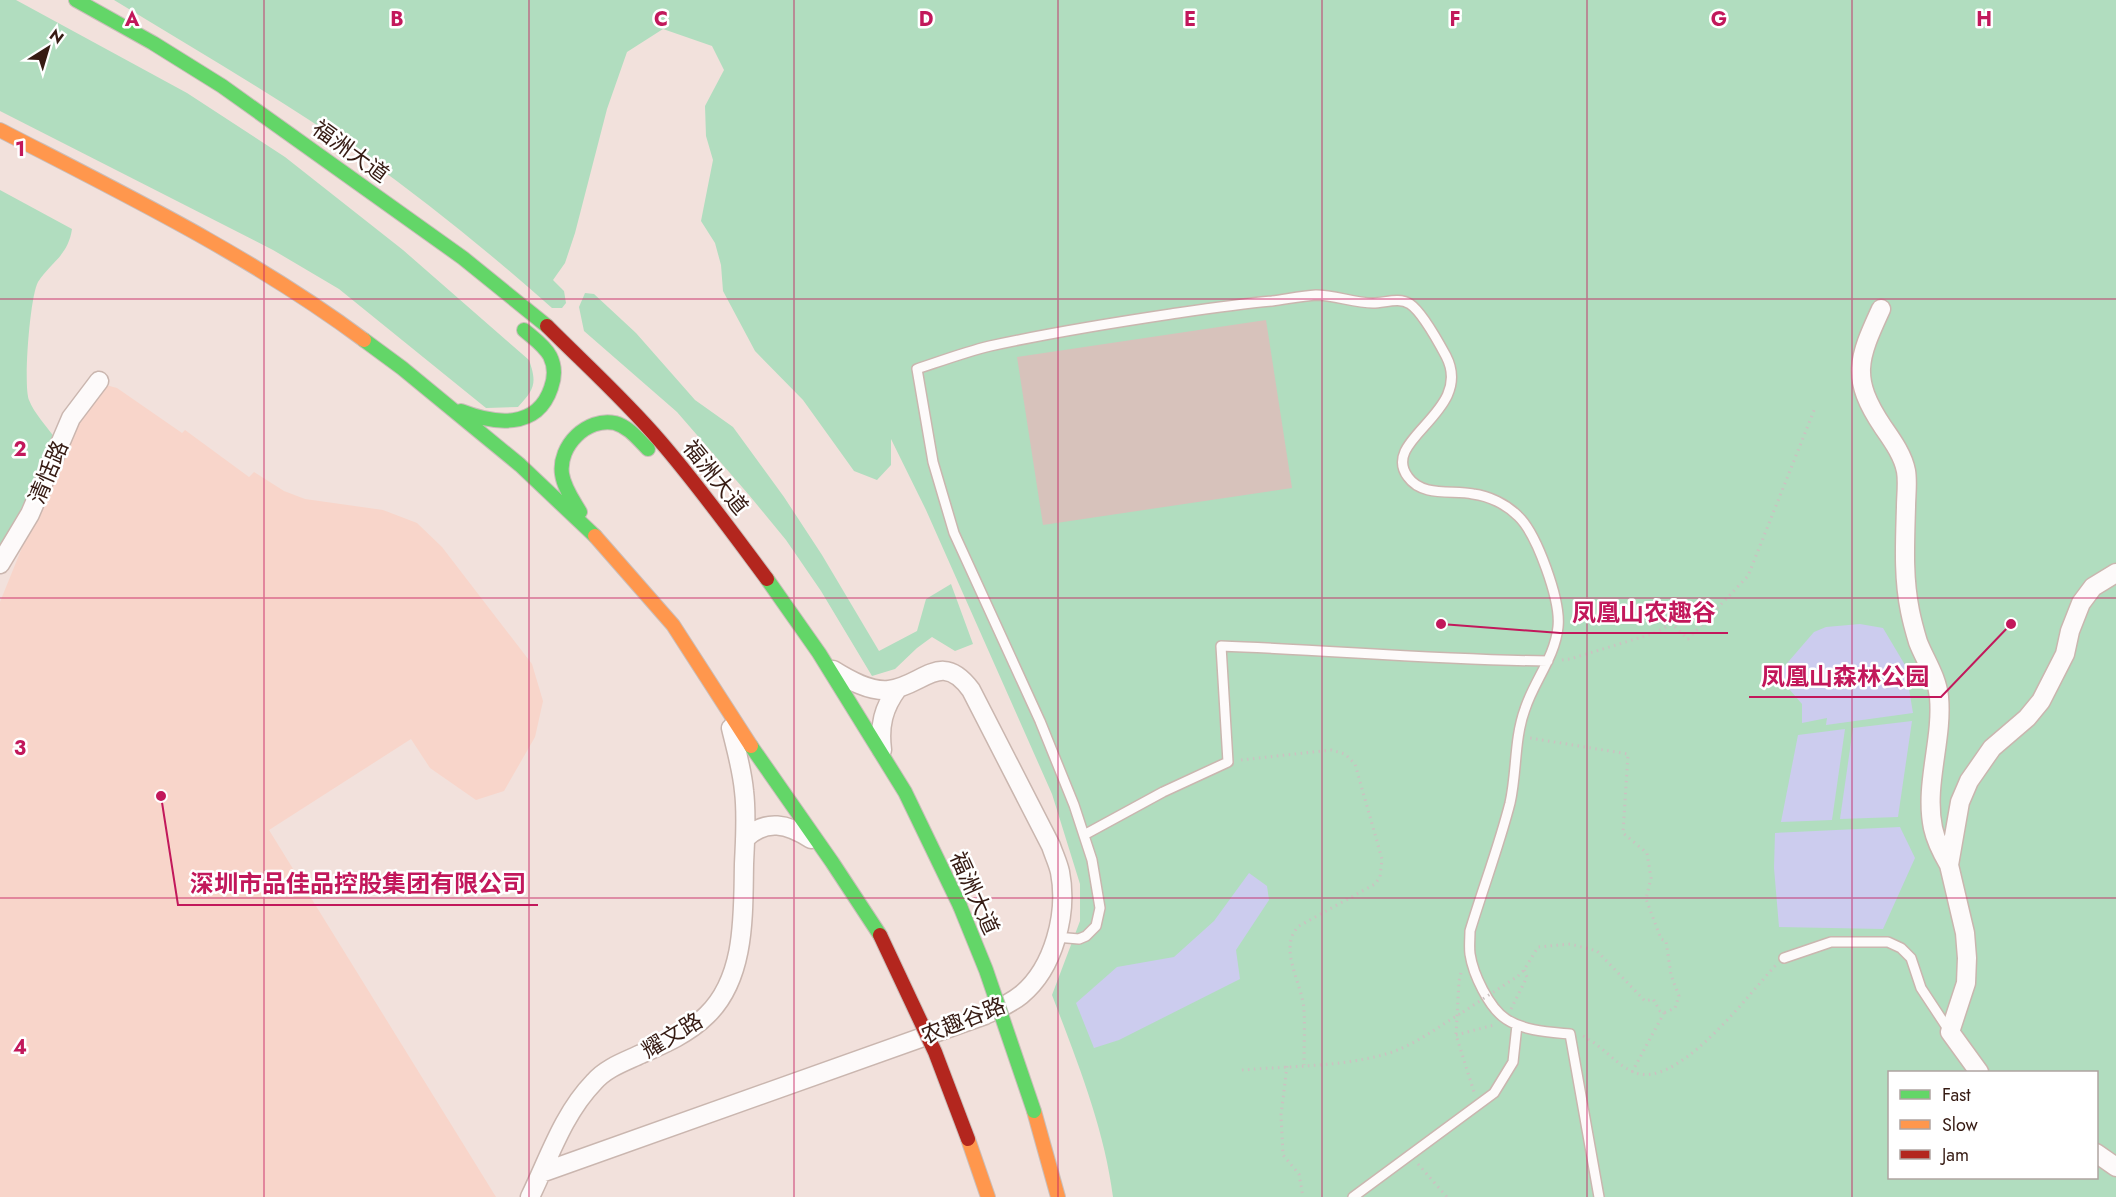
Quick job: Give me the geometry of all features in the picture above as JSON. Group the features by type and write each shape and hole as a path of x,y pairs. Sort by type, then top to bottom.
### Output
{"main road":[{"name":"福洲大道","path":"76,0 153,43 222,86 463,258 539,319 583,359 659,440 744,547 827,666 883,753 905,792 960,906 990,980 1034,1111 1058,1197"},
{"path":"0,130 247,261 336,319 451,407 520,465 600,541 649,594 673,625 754,751 860,902 880,935 935,1052 988,1197"},
{"path":"324,157 420,245"},
{"path":"451,407 486,419 512,420 536,410 548,395 555,368 551,357 539,343 512,320"},
{"path":"600,541 570,496 564,483 562,460 572,440 590,425 612,423 623,426 632,433 744,547"}],"street":[{"path":"1881,309 1863,348 1860,366 1862,383 1874,414 1896,445 1906,471 1905,574 1910,611 1918,641 1937,686 1939,700 1938,739 1930,802 1932,827 1938,846 1949,866 1965,933 1967,958 1966,983 1950,1032 1978,1071"},
{"name":"清恬路","path":"0,564 30,514 71,418 99,381"},
{"path":"1949,866 1960,802 1970,781 1992,748 2027,718 2041,700 2065,654 2070,631 2081,603 2093,587 2116,573"},
{"path":"827,666 843,677 867,687 888,690 898,688"},
{"name":"农趣谷路","path":"542,1173 985,1015 1004,1006 1032,985 1042,972 1056,937 1061,914 1060,873 1051,846 971,690 957,675 938,670 898,688"},
{"path":"883,753 881,725 884,713 898,688"},
{"name":"耀文路","path":"530,1197 565,1122 582,1095 596,1079 614,1066 667,1043 708,1015 723,995 733,973 739,947 743,908 744,791 726,706"},
{"path":"745,839 764,826 778,825 792,829 820,846"},
{"path":"2098,1155 2116,1167"}],"lane":[{"path":"1056,937 1070,939 1086,936 1100,919 1099,895 1092,860 1074,805 1040,721 954,533 933,462 917,369 988,347 1093,326 1209,308 1317,295 1371,303 1399,300 1410,303 1449,361 1452,379 1450,392 1443,404 1406,447 1402,456 1405,474 1415,486 1428,490 1472,493 1487,497 1501,503 1516,514 1530,529 1556,598 1559,626 1548,661 1525,708 1510,801 1470,931 1470,952 1474,971 1492,1005 1506,1020 1534,1029 1570,1034 1599,1197"},
{"path":"1084,835 1163,792 1228,762 1221,646 1548,661"},
{"path":"1784,958 1831,942 1887,942 1901,948 1911,958 1921,988 1950,1032"},
{"path":"1353,1197 1494,1093 1513,1062 1517,1025"}],"path":[{"path":"1548,661 1570,659 1652,634 1672,624 1688,639 1748,576 1815,408"},
{"path":"1519,737 1628,754 1623,833 1647,853 1651,878 1646,899 1661,939 1666,941 1671,975 1679,996 1675,1008 1664,1013 1632,1072"},
{"path":"1228,762 1331,750 1345,754 1355,764 1382,859 1380,877 1375,884 1299,926 1291,934 1289,948 1304,1007 1304,1065"},
{"path":"1242,1070 1346,1061 1386,1053 1417,1040 1518,976 1538,947 1570,944 1597,951 1645,1002 1653,999 1660,1011 1664,1013"},
{"path":"1470,952 1459,981 1456,1035 1478,1104"},
{"path":"1570,1034 1592,1040 1632,1072 1646,1075 1662,1071 1684,1059 1713,1036 1766,975 1784,958"},
{"path":"1287,1066 1281,1114 1283,1155 1299,1174 1303,1197"},
{"path":"1411,1155 1447,1197"}],"shaded area":[{"path":"106,385 117,388 182,433 185,430 249,477 254,472 284,491 305,499 383,510 417,523 442,547 532,664 543,701 535,737 504,791 476,800 430,768 411,739 269,830 496,1197 0,1197 0,602 74,419"}],"green space":[{"path":"0,0 16,0 187,93 285,157 403,250 529,360 534,380 528,395 518,407 486,408 339,289 273,250 0,111"},
{"path":"114,0 2116,0 2116,1197 1113,1197 1096,1120 1080,1069 1052,995 1080,921 1080,884 1052,794 926,510 891,439 891,465 877,480 854,471 803,400 755,351 723,291 721,265 715,243 701,221 713,160 706,136 705,106 724,70 712,46 663,29 627,52 607,109 575,233 565,263 553,280 564,291 566,303 562,308 552,308 413,193 334,136"},
{"path":"0,190 72,229 67,246 38,282 32,304 28,341 27,391 29,400 37,415 55,438 23,511 0,551"},
{"path":"585,293 594,294 636,333 695,400 733,427 784,497 822,555 879,651 917,631 926,599 951,584 973,644 955,651 932,637 895,669 872,676 821,591 786,540 749,495 677,412 584,331 579,307"}],"water":[{"path":"1860,624 1883,628 1905,665 1913,713 1826,725 1827,718 1802,723 1802,704 1777,675 1814,632 1826,627"},
{"path":"1912,721 1898,817 1840,819 1853,728"},
{"path":"1845,729 1832,820 1781,822 1798,735"},
{"path":"1900,827 1915,858 1883,929 1779,927 1774,868 1775,833"},
{"path":"1249,873 1267,886 1269,900 1236,950 1240,979 1119,1040 1094,1048 1076,1003 1117,967 1174,957 1214,921"}],"building":[{"path":"1266,320 1292,488 1043,525 1017,357"}],"traffic: fast":[{"path":"76,0 153,43 222,86 463,258 547,326"},
{"path":"461,411 487,419 513,420 536,411 544,402 553,380 553,364 545,348 524,330"},
{"path":"364,340 402,368 520,465 595,536"},
{"path":"580,512 567,489 562,474 565,453 576,436 594,424 615,423 629,430 648,449"},
{"path":"767,579 819,653 905,792 960,906"},
{"path":"751,746 880,935"},
{"path":"960,906 986,970 1034,1111"}],"traffic: slow":[{"path":"0,130 140,202 232,254 321,309 364,340"},
{"path":"595,536 673,625 751,746"},
{"path":"1034,1111 1058,1197"},
{"path":"968,1139 988,1197"}],"traffic: jam":[{"path":"547,326 647,426 767,579"},
{"path":"880,935 935,1052 968,1139"}],"place":[{"name":"凤凰山农趣谷","path":"1441,624"},
{"name":"凤凰山森林公园","path":"2011,624"},
{"name":"深圳市品佳品控股集团有限公司","path":"161,796"}]}
